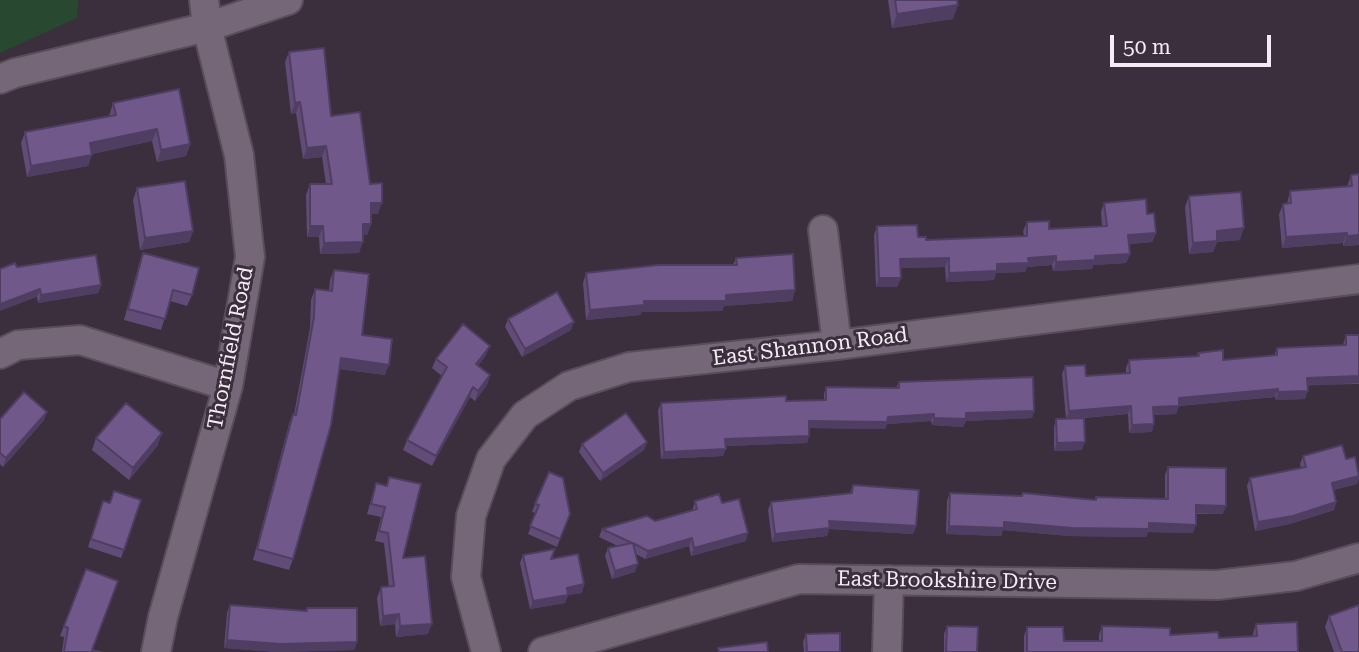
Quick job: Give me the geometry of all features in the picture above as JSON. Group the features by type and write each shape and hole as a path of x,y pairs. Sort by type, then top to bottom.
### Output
{"street":[{"path":"0,79 205,13 288,0"},
{"name":"Thornfield Road","path":"156,652 163,617 228,386 250,257 239,155 205,13"},
{"path":"823,230 837,345"},
{"name":"East Shannon Road","path":"486,652 466,577 471,516 491,459 525,415 569,386 629,367 837,345 1359,279"},
{"path":"0,354 18,345 80,340 228,386"},
{"name":"East Brookshire Drive","path":"543,652 799,579 1217,585 1296,576 1359,558"},
{"path":"887,652 889,580"}],"green space":[{"path":"0,0 78,0 77,18 0,53"}],"building":[{"path":"895,0 957,0 958,5 897,14"},
{"path":"324,48 331,116 360,112 370,184 382,183 382,203 371,203 371,224 363,224 363,242 324,243 323,226 310,226 310,184 332,184 326,146 307,148 300,102 295,103 289,52"},
{"path":"179,89 190,144 161,150 157,129 90,143 92,155 31,166 25,132 116,115 113,103"},
{"path":"1359,174 1359,235 1347,236 1347,233 1286,237 1283,204 1291,203 1290,191 1352,186 1351,175"},
{"path":"185,181 193,231 145,238 137,188"},
{"path":"1241,192 1244,228 1217,231 1217,241 1193,243 1189,196"},
{"path":"1146,199 1147,214 1154,213 1156,233 1128,235 1130,254 1095,256 1095,260 1056,262 1056,256 1028,258 1029,263 997,264 997,271 949,273 949,258 900,259 901,278 879,278 877,226 917,225 918,237 926,237 926,240 1027,236 1027,222 1049,221 1049,229 1107,226 1104,203"},
{"path":"143,253 199,268 192,295 173,290 165,319 128,309"},
{"path":"793,254 795,290 726,295 726,301 644,301 644,305 590,310 586,273 658,265 737,265 736,258"},
{"path":"96,255 101,285 41,295 40,289 0,304 0,269 15,263 17,267"},
{"path":"334,270 369,274 362,335 392,339 389,365 341,358 331,425 293,559 257,549 293,414 296,415 314,317 315,289 332,291"},
{"path":"557,292 574,322 525,349 508,319"},
{"path":"463,324 490,346 476,364 490,375 478,391 473,387 436,456 407,440 447,367 436,359"},
{"path":"1346,335 1359,335 1359,376 1307,378 1308,391 1278,392 1278,389 1179,398 1179,406 1153,407 1154,424 1132,425 1131,406 1069,411 1065,366 1085,365 1086,376 1130,373 1129,360 1199,356 1198,353 1223,350 1223,360 1277,355 1277,348 1346,345"},
{"path":"1033,377 1034,411 966,413 966,419 934,418 934,414 888,417 887,422 809,421 809,436 725,439 726,449 664,452 661,403 786,396 786,401 826,400 826,387 899,388 899,382"},
{"path":"24,392 47,412 6,458 0,453 0,419"},
{"path":"126,403 162,433 133,468 96,438"},
{"path":"626,413 647,442 603,473 582,444"},
{"path":"1084,418 1085,442 1057,443 1056,419"},
{"path":"1342,445 1346,459 1355,457 1359,476 1332,483 1336,502 1293,516 1258,522 1250,478 1306,467 1303,456"},
{"path":"1168,467 1226,468 1226,506 1196,505 1196,525 1149,523 1149,529 1072,528 1004,522 1004,528 949,526 950,493 1022,496 1023,493 1096,500 1096,497 1168,499"},
{"path":"549,472 563,478 570,514 560,539 530,526 539,505 535,504"},
{"path":"389,477 421,484 403,558 425,556 432,624 400,626 399,614 383,616 381,587 394,586 388,533 379,531 385,507 371,504 376,483 387,486"},
{"path":"853,485 919,490 916,526 829,521 830,528 775,534 771,502 852,493"},
{"path":"114,491 141,500 124,550 91,539 103,501 110,503"},
{"path":"719,494 722,503 739,499 748,533 694,548 692,538 648,551 633,543 638,564 615,571 608,548 632,543 602,529 647,516 655,521 697,509 695,501"},
{"path":"555,549 551,559 578,554 584,584 567,588 568,595 533,601 523,555"},
{"path":"86,569 118,581 92,650 101,652 64,652 68,628 64,626"},
{"path":"230,605 307,611 307,608 357,608 357,642 280,644 227,640"},
{"path":"1359,605 1359,652 1342,652 1329,616"},
{"path":"1297,622 1298,652 1027,652 1027,627 1063,627 1064,641 1102,641 1102,626 1170,628 1170,635 1218,632 1219,638 1257,636 1256,624"},
{"path":"947,626 978,627 977,652 946,652"},
{"path":"840,633 840,652 807,652 806,634"},
{"path":"767,642 768,652 719,652 718,648"}]}
